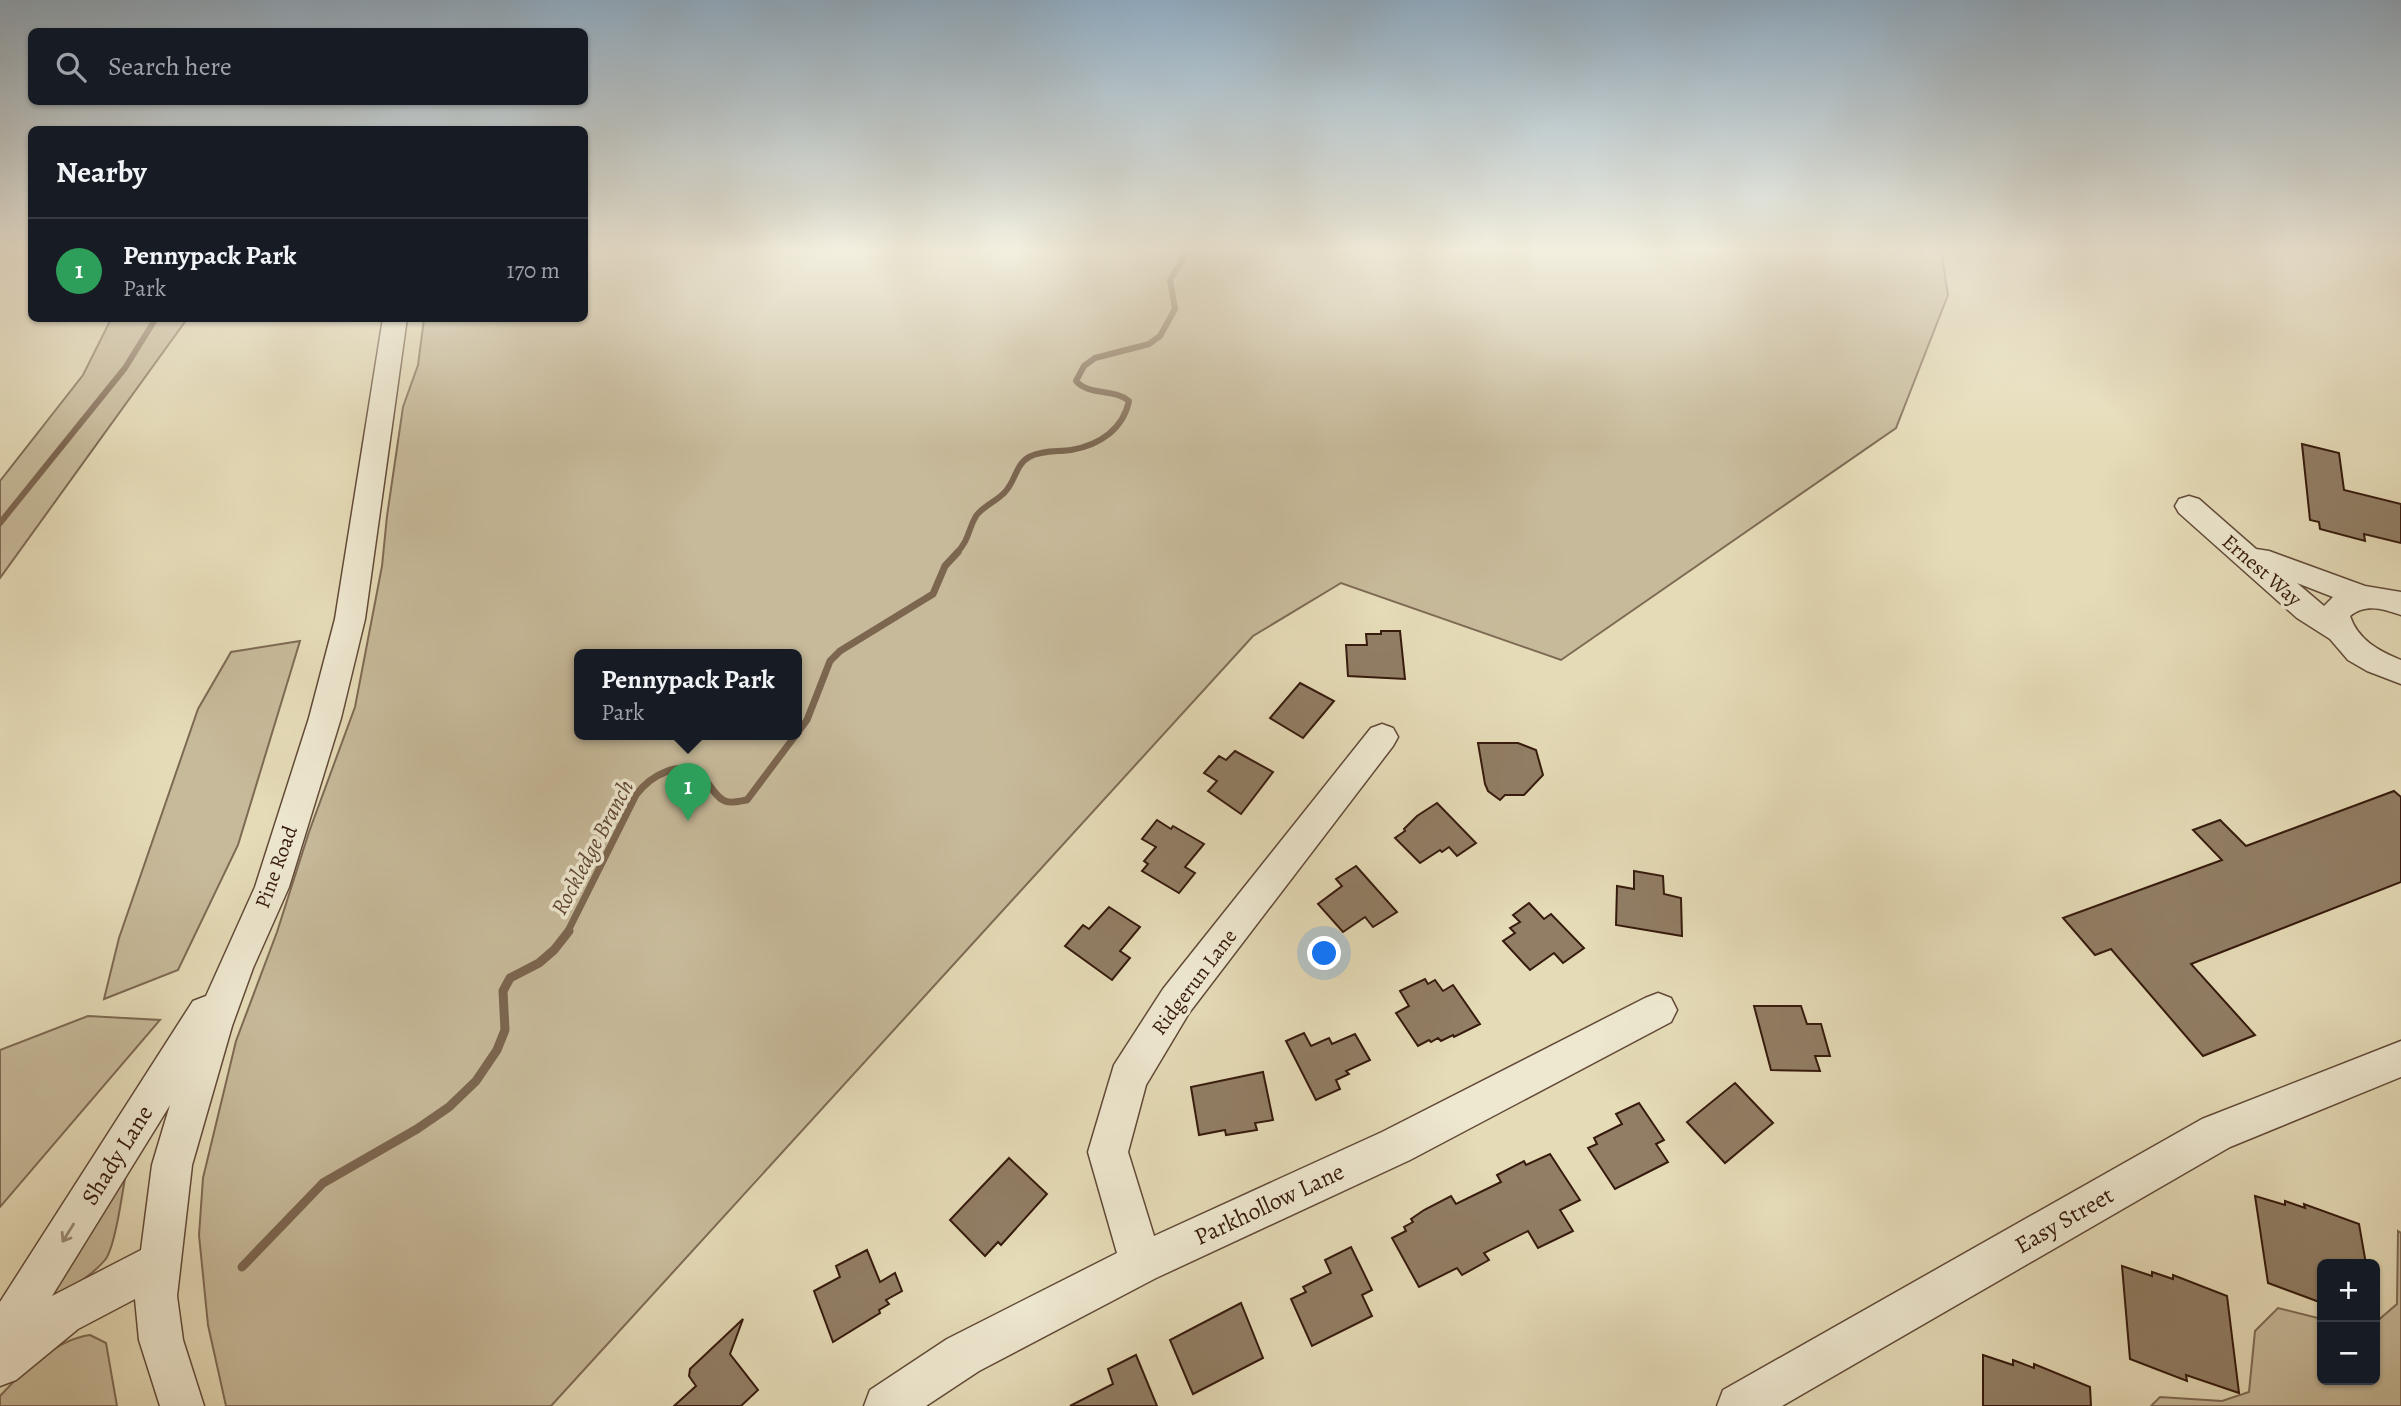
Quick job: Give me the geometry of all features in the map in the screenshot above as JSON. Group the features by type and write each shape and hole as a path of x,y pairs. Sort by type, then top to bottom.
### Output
{"street":[{"name":"Pine Road","path":"182,1406 161,1340 156,1296 172,1165 213,1026 234,968 272,887 325,718 350,619 394,322"},
{"name":"Ernest Way","path":"2189,506 2308,610 2339,631 2353,648 2389,668"},
{"path":"2238,549 2361,596 2399,602"},
{"path":"2339,631 2334,614 2342,602 2361,596"},
{"path":"2389,668 2401,691"},
{"name":"Ridgerun Lane","path":"1141,1263 1108,1152 1128,1078 1175,1001 1271,882 1382,737"},
{"name":"Shady Lane","path":"0,1341 234,968"},
{"name":"Parkhollow Lane","path":"886,1406 963,1356 1141,1263 1396,1146 1658,1010"},
{"name":"Easy Street","path":"1739,1406 2216,1133 2401,1059"},
{"path":"0,1364 63,1314 160,1262"}],"shaded area":[{"path":"588,316 1940,316 1896,428 1561,660 1341,583 1253,636 551,1406 226,1406 208,1325 199,1235 203,1178 236,1041 355,707 382,566 403,407 418,365 424,322 588,322"},
{"path":"110,322 185,322 0,578 0,481 83,375"},
{"path":"300,641 238,845 178,970 104,999 119,938 198,709 231,652"},
{"path":"88,1016 160,1020 0,1207 0,1050"},
{"path":"130,1148 117,1224 105,1260 85,1278 48,1302"},
{"path":"2398,1231 2401,1233 2401,1406 2151,1406 2160,1397 2222,1401 2249,1392 2255,1331 2278,1308 2317,1318 2317,1385 2380,1385 2380,1319 2397,1304"},
{"path":"90,1335 106,1343 117,1406 0,1406 0,1396 41,1358 64,1343"}],"building":[{"path":"2302,444 2339,453 2344,490 2401,504 2401,543 2364,534 2365,541 2320,529 2319,522 2310,520"},
{"path":"1381,631 1400,631 1405,679 1348,676 1346,645 1367,645 1366,634 1381,634"},
{"path":"1300,683 1334,701 1303,738 1270,718"},
{"path":"1478,743 1518,743 1536,750 1543,775 1524,795 1505,795 1500,800 1488,791 1485,784"},
{"path":"1235,751 1273,772 1241,814 1208,791 1217,781 1204,773 1219,756 1226,760"},
{"path":"2394,791 2401,797 2401,882 2191,964 2255,1035 2203,1056 2111,949 2095,955 2063,918 2222,860 2193,830 2220,820 2246,846"},
{"path":"1437,803 1476,843 1457,856 1449,847 1420,863 1395,838 1405,831 1417,816"},
{"path":"1157,820 1204,844 1185,867 1195,873 1179,893 1142,871 1148,864 1144,861 1156,847 1142,839"},
{"path":"1356,866 1397,912 1373,927 1365,917 1343,932 1318,904 1342,886 1336,879"},
{"path":"1634,871 1663,876 1664,894 1681,898 1682,936 1616,925 1617,886 1634,889"},
{"path":"1529,903 1544,919 1551,914 1584,948 1563,963 1554,953 1530,970 1503,941 1515,933 1510,928 1520,922 1513,915"},
{"path":"1109,907 1140,927 1120,951 1130,958 1112,980 1065,946 1083,925 1089,929"},
{"path":"1425,979 1428,984 1435,980 1443,991 1453,985 1480,1024 1454,1037 1453,1035 1441,1041 1438,1038 1431,1042 1429,1040 1418,1046 1396,1013 1409,1006 1400,991"},
{"path":"1754,1006 1801,1006 1807,1024 1821,1024 1830,1056 1815,1056 1820,1071 1771,1070"},
{"path":"1304,1033 1311,1046 1329,1038 1332,1044 1355,1034 1370,1060 1346,1071 1349,1074 1336,1080 1340,1089 1316,1100 1286,1041"},
{"path":"1263,1072 1273,1120 1255,1123 1257,1130 1226,1135 1225,1130 1199,1135 1191,1087"},
{"path":"1735,1083 1773,1123 1725,1163 1687,1122"},
{"path":"1639,1103 1664,1140 1656,1144 1668,1162 1615,1189 1588,1148 1597,1144 1594,1138 1622,1124 1616,1114"},
{"path":"1550,1154 1580,1200 1560,1210 1573,1231 1538,1248 1528,1231 1484,1253 1489,1260 1462,1275 1457,1268 1419,1287 1392,1238 1406,1231 1404,1227 1424,1210 1451,1196 1456,1204 1501,1182 1497,1175 1524,1161 1526,1165"},
{"path":"1009,1158 1047,1194 1001,1245 998,1242 985,1256 950,1220"},
{"path":"2255,1196 2285,1205 2285,1201 2305,1208 2304,1204 2359,1224 2365,1259 2317,1259 2317,1301 2268,1283"},
{"path":"1351,1247 1372,1290 1362,1295 1372,1316 1312,1346 1291,1299 1306,1292 1303,1287 1331,1273 1325,1260"},
{"path":"867,1250 880,1282 895,1273 902,1291 886,1300 889,1304 879,1310 880,1313 833,1342 814,1291 840,1277 836,1266"},
{"path":"2122,1266 2152,1276 2152,1272 2173,1279 2173,1275 2227,1296 2239,1393 2186,1375 2187,1381 2130,1359"},
{"path":"1241,1303 1263,1358 1193,1394 1170,1340"},
{"path":"743,1319 730,1354 758,1390 741,1406 674,1406 696,1386 689,1376 690,1369"},
{"path":"1136,1355 1157,1406 1070,1406 1113,1384 1108,1369"},
{"path":"1983,1355 2013,1365 2013,1360 2034,1368 2034,1364 2090,1387 2091,1406 1983,1406"}],"waterway":[{"name":"Rockledge Branch","path":"956,554 976,516 1005,492 1025,460 1039,453 1082,448 1101,440 1116,427 1129,401 1116,394 1088,389 1076,381 1084,366 1095,358 1149,344 1160,336 1171,316"},
{"path":"0,523 125,368 154,322"},
{"name":"Rockledge Branch","path":"802,727 830,661 840,651 933,594 945,566 958,552"},
{"name":"Rockledge Branch","path":"567,933 636,795 649,781 667,771 686,769 703,777 721,799 733,802 747,800 792,740"},
{"name":"Rockledge Branch","path":"242,1267 323,1183 417,1129 449,1107 476,1081 497,1050 505,1030 503,991 510,978 539,963 569,931"}],"place":[{"name":"Pennypack Park","path":"688,821"}]}
